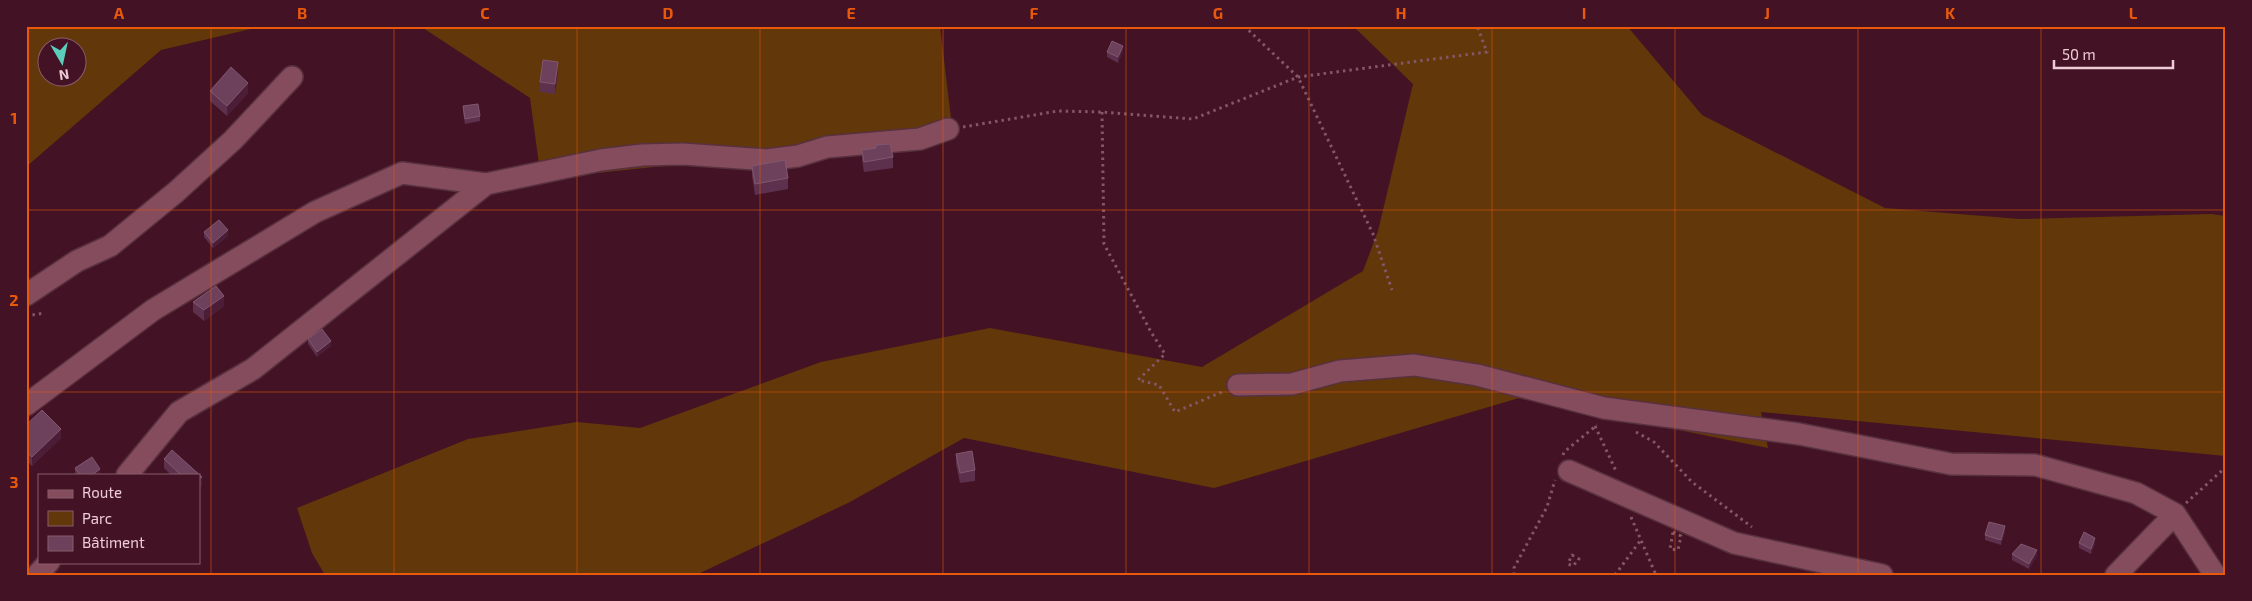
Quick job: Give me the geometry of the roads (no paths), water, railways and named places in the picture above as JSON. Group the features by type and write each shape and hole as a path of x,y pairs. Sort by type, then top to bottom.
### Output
{"street":[{"path":"26,295 77,261 110,246 176,192 234,140 292,77"},
{"path":"26,405 153,310 315,212 402,173 486,184 601,160 642,155 683,154 767,160 798,156 827,147 920,138 948,129"},
{"path":"128,474 179,412 253,369 486,184"},
{"path":"1238,385 1292,384 1340,371 1414,365 1477,375 1604,408 1799,434 1951,464 2035,465 2136,493 2175,514 2215,575"},
{"path":"1562,471 1734,543 1882,575"},
{"path":"2116,575 2175,514"},
{"path":"37,575 47,564"}]}
